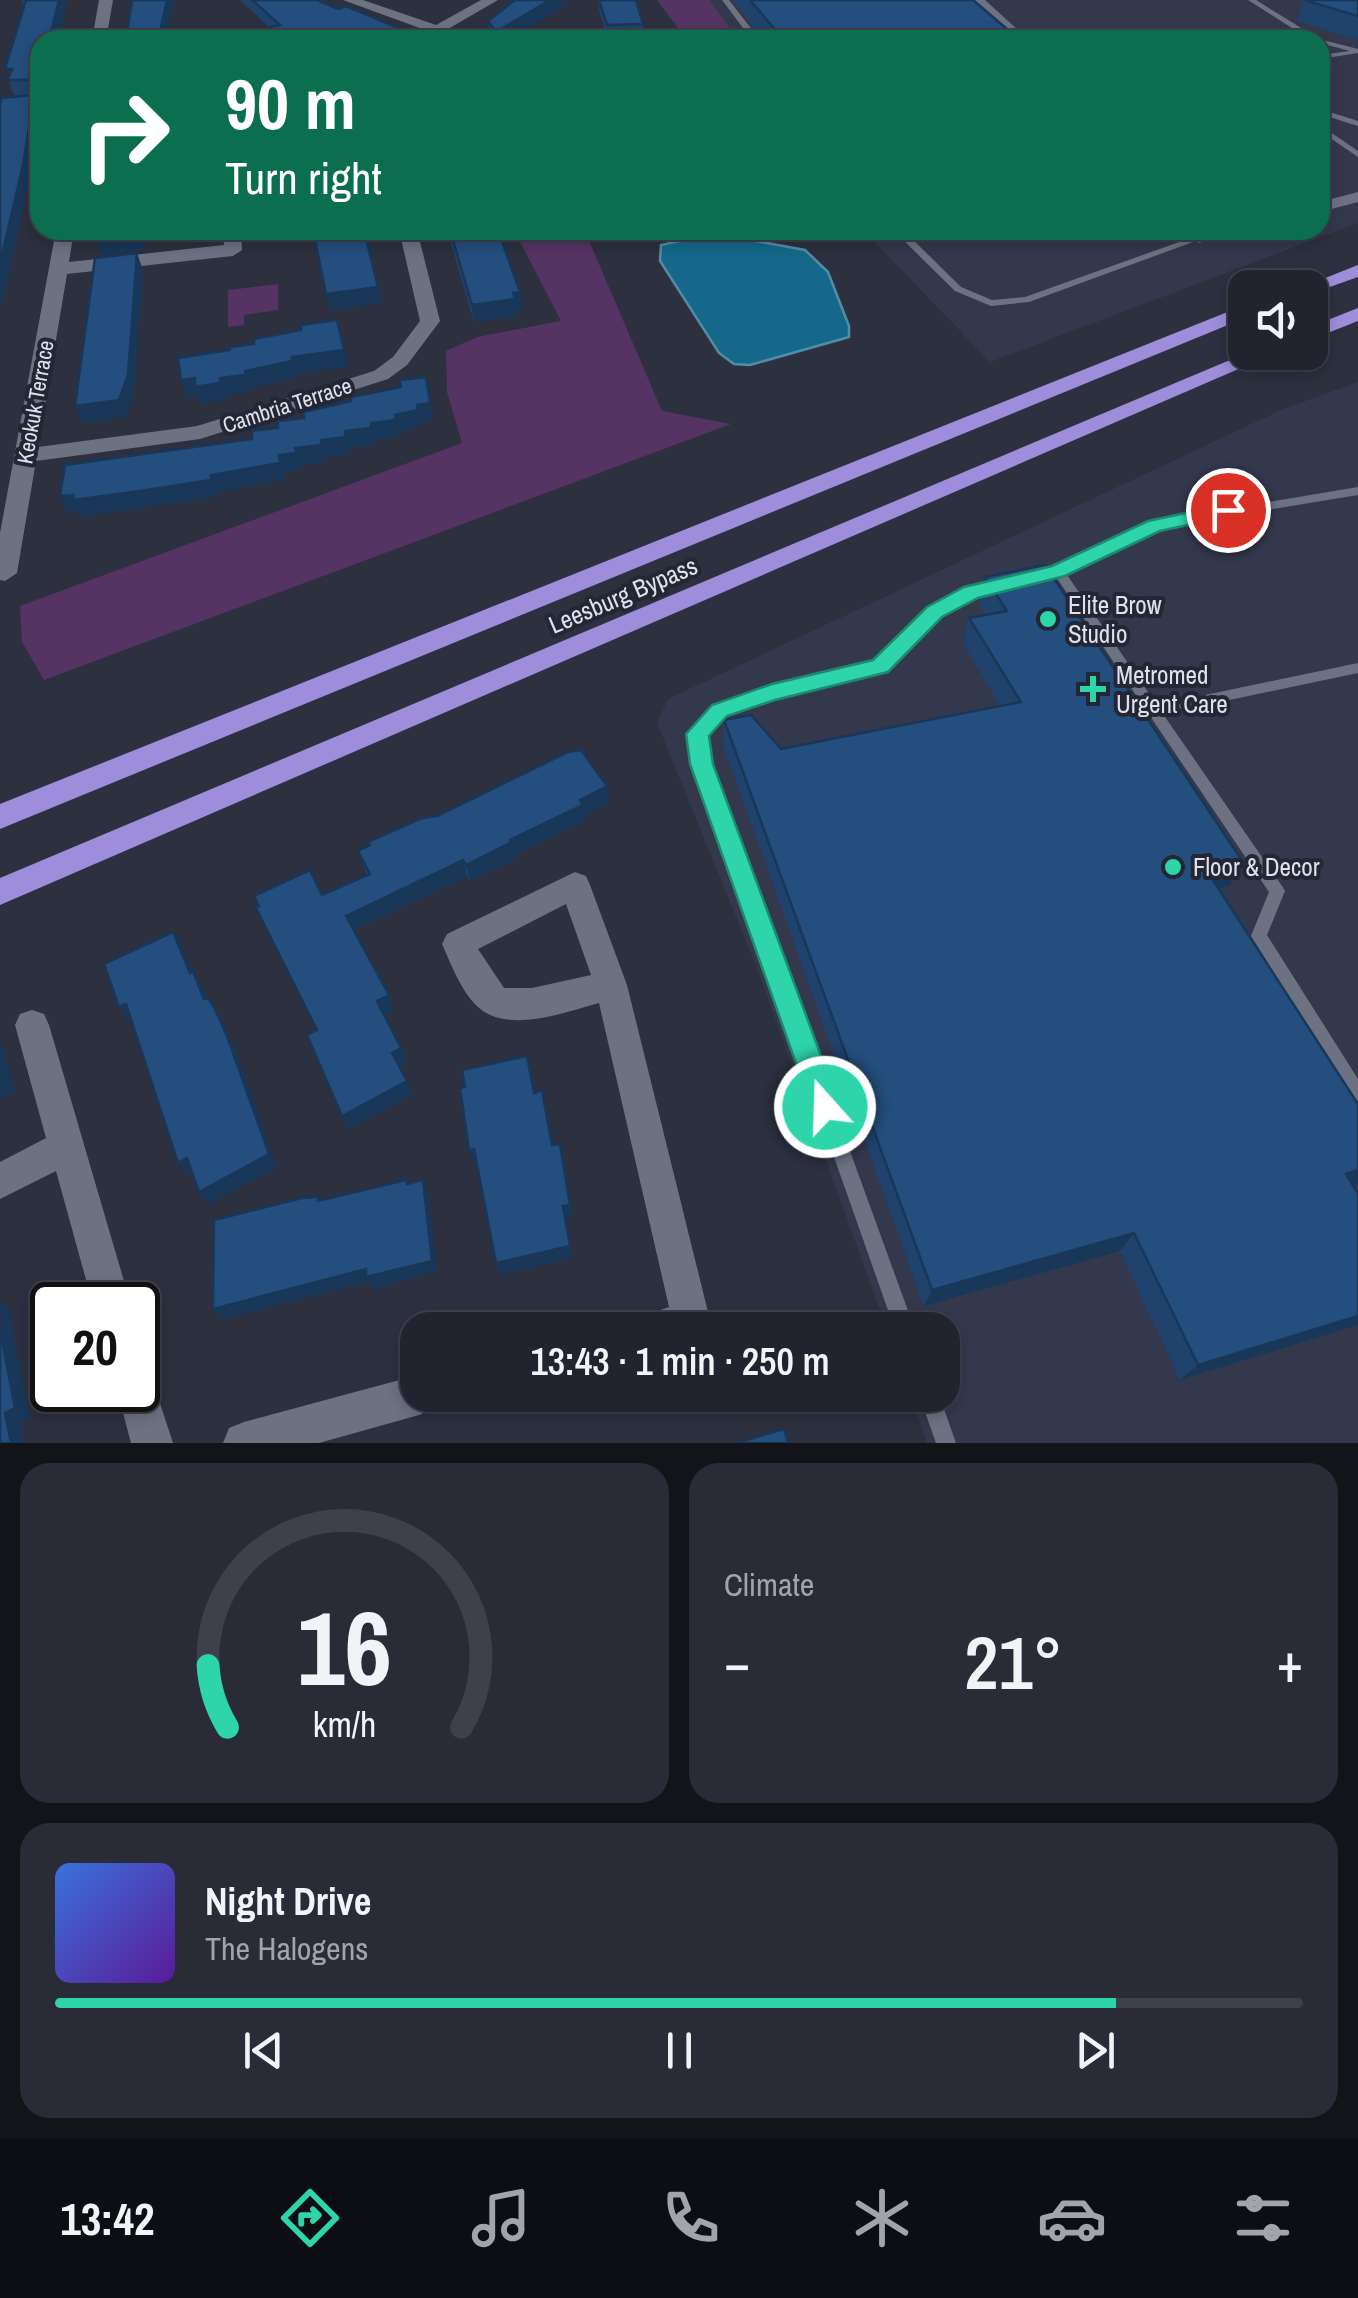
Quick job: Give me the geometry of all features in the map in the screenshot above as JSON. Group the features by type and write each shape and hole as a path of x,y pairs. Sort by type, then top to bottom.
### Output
{"highway":[{"path":"1328,281 1358,270"},
{"path":"1328,326 1358,314"},
{"name":"Leesburg Bypass","path":"0,817 1228,317"},
{"name":"Leesburg Bypass","path":"0,892 1228,369"}],"street":[{"path":"101,30 106,0"},
{"path":"350,0 438,30 491,0"},
{"path":"977,0 1011,30"},
{"path":"1330,203 1358,196"},
{"name":"Keokuk Terrace","path":"4,573 63,240"},
{"path":"58,270 232,240"},
{"name":"Cambria Terrace","path":"26,455 200,432 381,375 400,361 430,321 411,240"},
{"path":"610,984 520,1005 504,1005 490,997 458,944 575,885 610,984 689,1312"},
{"path":"32,1025 105,1282"},
{"path":"0,1181 67,1146"},
{"path":"244,1443 400,1400"},
{"path":"143,1412 152,1443"}],"lane":[{"path":"725,0 748,30"},
{"path":"1251,0 1301,30"},
{"path":"1330,44 1358,52"},
{"path":"1330,56 1358,52"},
{"path":"1330,114 1358,124"},
{"path":"1330,134 1358,155"},
{"path":"908,240 958,289 991,303 1026,300 1180,240"},
{"path":"1041,576 1154,525 1358,491"},
{"path":"1058,571 1276,892 1260,936 1358,1094"},
{"path":"899,1312 702,764 698,734 720,710 772,692 880,666 934,612 972,592 1024,580"},
{"path":"1154,711 1358,668"},
{"path":"934,1412 946,1443"}],"shaded area":[{"path":"657,0 709,0 732,30 680,30"},
{"path":"709,0 1358,0 1358,223 1330,234 1330,30 732,30"},
{"path":"519,240 589,240 662,411 731,424 44,680 22,642 20,606 462,443 447,392 446,351 477,337 561,321"},
{"path":"873,240 1313,240 990,362"},
{"path":"278,284 278,310 244,315 244,325 228,327 228,290"},
{"path":"1358,382 1358,1443 927,1443 916,1412 960,1412 960,1312 881,1312 757,968 657,723 668,699 1283,409"}],"water":[{"path":"685,240 750,240 805,250 828,272 849,326 849,337 750,365 734,364 719,353 660,261 661,245"}],"building":[{"path":"26,0 59,0 52,30 30,30 30,80 8,80 12,69 5,69"},
{"path":"132,0 167,0 160,30 128,30"},
{"path":"252,0 317,0 338,9 346,6 403,30 265,28 280,25"},
{"path":"515,0 550,0 499,30 488,21"},
{"path":"599,0 636,0 643,24 607,25"},
{"path":"750,0 973,0 1008,30 776,30"},
{"path":"1304,0 1358,0 1358,16"},
{"path":"30,95 30,120 0,263 0,104 2,98"},
{"path":"315,240 366,240 378,287 326,294"},
{"path":"453,240 502,240 520,292 513,293 515,299 472,305"},
{"path":"137,253 128,375 119,400 75,406 95,258"},
{"path":"337,320 344,350 292,357 292,361 245,371 245,375 220,378 220,383 195,387 195,378 181,380 178,358 230,350 254,344 254,339 301,330 301,325"},
{"path":"426,377 430,403 395,415 396,420 345,431 346,437 295,448 296,453 279,455 280,463 211,475 211,480 133,492 73,500 74,495 60,496 65,465 252,439 252,431 278,428 278,421 304,418 304,412 401,387 400,380"},
{"path":"1045,565 1243,862 1207,871 1358,1104 1358,1170 1346,1174 1358,1194 1358,1316 1198,1365 1134,1233 932,1290 724,720 751,715 781,749 1021,702 969,618 1007,611 985,577"},
{"path":"581,750 607,786 580,800 583,805 466,865 463,860 346,916 389,995 377,1001 401,1048 392,1053 407,1081 342,1116 307,1035 317,1030 256,908 259,906 254,896 310,870 322,895 370,874 358,851 370,845 368,842 422,818 437,816 568,752"},
{"path":"173,932 190,973 193,971 204,999 208,998 215,1009 227,1036 269,1154 199,1192 187,1158 178,1163 126,1004 119,1007 104,964"},
{"path":"527,1056 534,1093 542,1090 552,1145 560,1144 570,1205 563,1206 570,1246 496,1263 474,1149 469,1150 460,1088 465,1087 462,1070"},
{"path":"406,1180 407,1184 423,1180 432,1261 366,1277 366,1269 213,1309 214,1220 302,1198 318,1197 318,1201"},
{"path":"0,1329 15,1408 5,1413 11,1443 0,1443"},
{"path":"784,1429 788,1443 736,1443"}],"place":[{"name":"Elite Brow Studio","path":"1048,619"},
{"name":"Metromed Urgent Care","path":"1093,689"},
{"name":"Floor & Decor","path":"1173,867"}],"route":[{"path":"825,1107 702,764 698,734 720,710 772,692 880,666 934,612 972,592 1058,571 1154,525 1228,510"}]}
